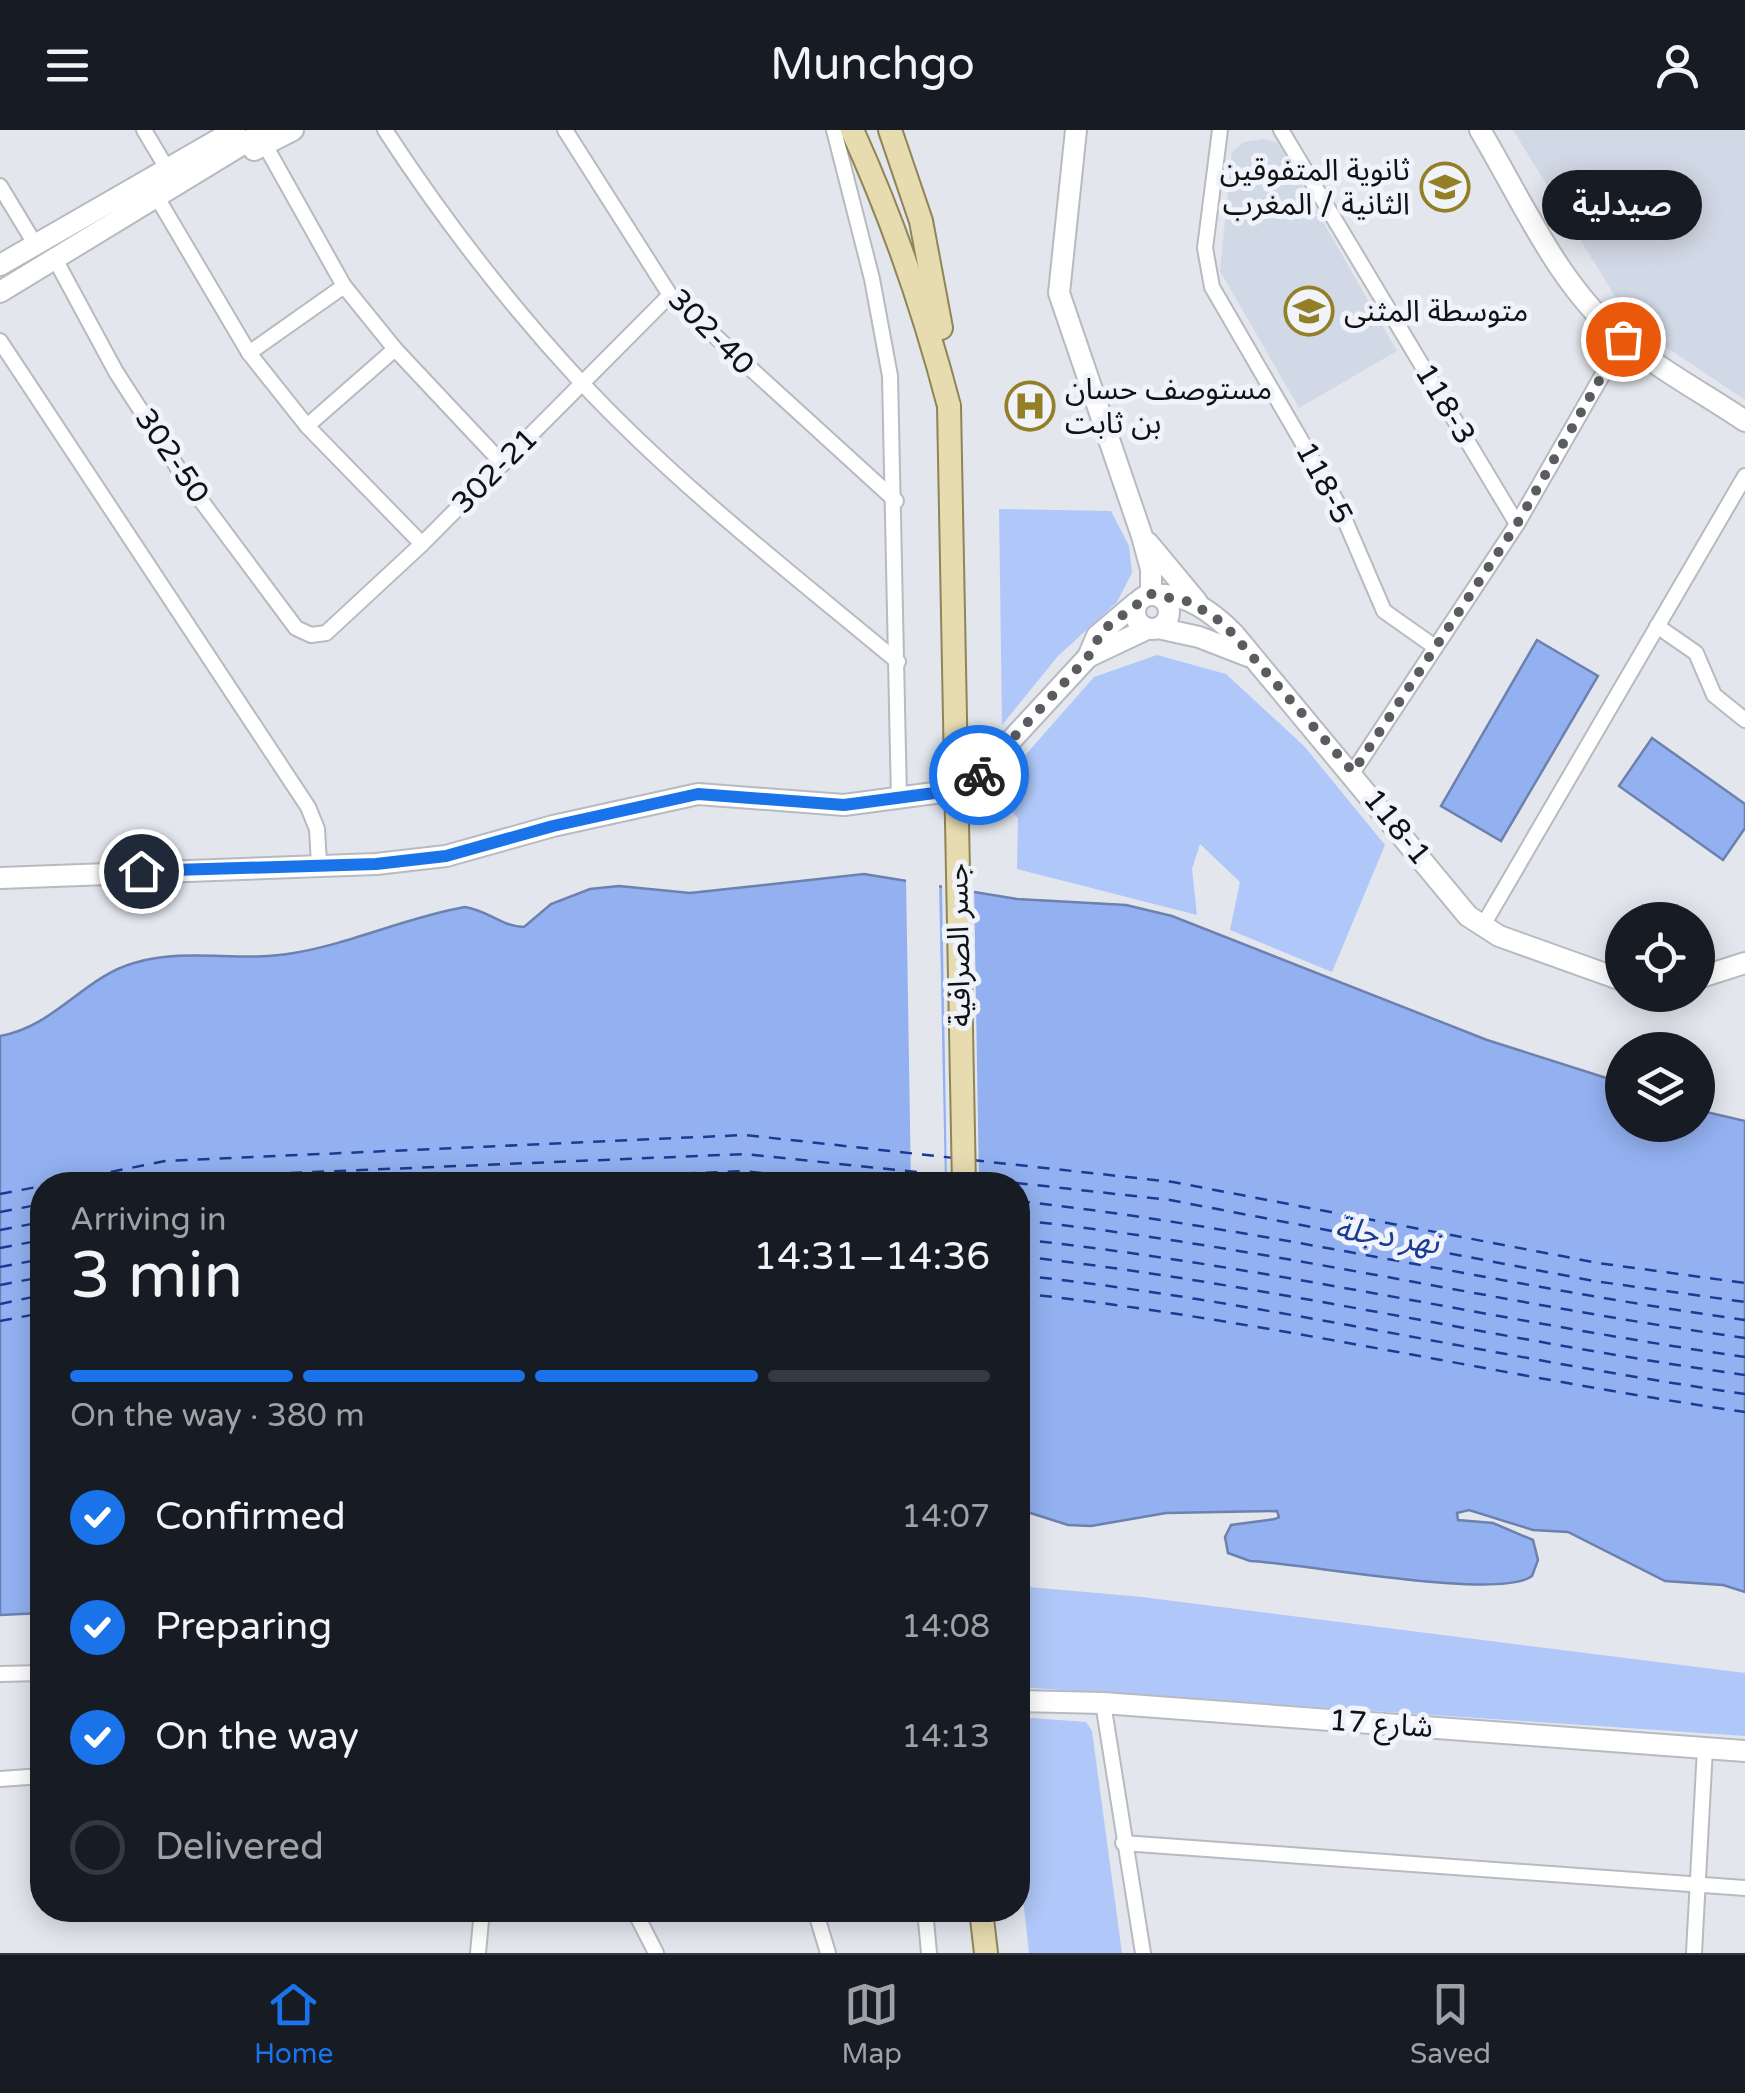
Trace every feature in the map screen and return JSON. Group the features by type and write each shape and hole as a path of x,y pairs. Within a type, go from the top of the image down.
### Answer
{"main road":[{"path":"852,130 892,220 924,312 949,406"},
{"path":"890,130 928,252 949,406"},
{"name":"جسر الصرافية","path":"949,406 964,1172"},
{"path":"982,1922 986,1953"}],"street":[{"path":"144,130 174,163"},
{"path":"174,163 220,130"},
{"path":"0,265 235,130"},
{"path":"0,292 193,177 266,137 294,130"},
{"path":"385,130 448,226 582,382 741,531 898,662"},
{"name":"302-40","path":"565,130 670,295 896,501"},
{"path":"834,130 872,279 890,376 896,501 899,800"},
{"path":"1076,130 1058,292 1151,569 1148,598 1134,616 1152,628 1198,636 1250,657"},
{"name":"118-5","path":"1220,130 1204,248 1212,286 1338,504 1384,611 1435,648"},
{"name":"118-3","path":"1281,130 1517,524"},
{"path":"1480,130 1554,258 1623,339 1745,421"},
{"path":"266,137 344,286 396,349 503,464"},
{"path":"0,186 36,244"},
{"path":"158,199 249,352 306,426 422,544"},
{"name":"302-50","path":"54,259 116,372 185,479 296,628 311,635"},
{"path":"249,352 344,286"},
{"name":"302-21","path":"311,635 326,633 422,544 670,295"},
{"path":"1353,772 1517,524 1623,339"},
{"path":"0,341 308,806 318,829 319,864"},
{"path":"306,426 396,349"},
{"path":"1482,927 1745,476"},
{"path":"1142,536 1201,607"},
{"name":"118-1","path":"1148,598 1178,597 1201,607 1233,633 1482,927 1605,976"},
{"path":"1088,657 1167,620 1169,608 1148,598"},
{"path":"0,878 446,856 553,826 698,794 844,805 957,790 974,780 1088,657 1098,636 1148,598"},
{"path":"1657,626 1696,653 1714,695 1745,720"},
{"path":"1715,973 1745,963"},
{"path":"0,1674 30,1673"},
{"name":"شارع 17","path":"1030,1700 1745,1751"},
{"path":"1102,1703 1143,1953"},
{"path":"1694,1953 1705,1748"},
{"path":"0,1779 30,1777"},
{"path":"1123,1843 1745,1888"},
{"path":"478,1953 481,1922"},
{"path":"640,1922 656,1953"},
{"path":"819,1922 828,1953"},
{"path":"926,1922 930,1953"}],"shaded area":[{"path":"1513,130 1745,130 1745,400 1632,324"},
{"name":"متوسطة المثنى","path":"1264,139 1278,143 1397,351 1299,408 1220,271 1232,152 1244,142"},
{"path":"999,509 1111,511 1129,546 1132,573 1117,602 1058,656 1002,725"},
{"path":"1157,655 1226,674 1304,746 1385,845 1332,972 1230,930 1240,882 1200,844 1192,869 1197,915 1017,869 1018,818 999,800 1013,755 1021,760 1094,677"},
{"path":"1030,1587 1142,1597 1745,1673 1745,1736 1030,1688"},
{"path":"1030,1718 1086,1722 1092,1731 1122,1953 1029,1953 1026,1922 1030,1922"}],"water":[{"path":"1537,640 1598,676 1501,841 1441,806"},
{"path":"1652,738 1745,804 1745,828 1723,860 1619,786"},
{"name":"نهر دجلة","path":"864,874 1017,899 1126,905 1172,916 1487,1040 1605,1078 1605,1142 1715,1142 1715,1114 1745,1121 1745,1592 1723,1585 1665,1581 1568,1532 1533,1530 1469,1510 1457,1513 1458,1520 1493,1523 1533,1540 1538,1560 1532,1576 1513,1583 1442,1583 1250,1561 1228,1553 1225,1537 1231,1525 1275,1519 1279,1517 1277,1511 1166,1513 1091,1526 1068,1525 1030,1513 1030,1172 30,1172 30,1614 0,1615 0,1036 37,1023 116,970 154,958 294,953 465,907 524,927 551,904 590,889 619,886 690,893"}],"pier":[{"path":"906,876 939,882 945,1172 911,1172"},
{"path":"942,883 974,884 979,1172 947,1172"}],"ferry route":[{"path":"110,1172 165,1161 745,1135 954,1158"},
{"path":"314,1172 745,1154 916,1172"},
{"path":"972,1160 1173,1182 1598,1263 1745,1283"},
{"path":"721,1172 753,1172"},
{"path":"1030,1184 1170,1200 1594,1281 1745,1302"},
{"path":"0,1194 30,1188"},
{"path":"1030,1202 1200,1226 1745,1320"},
{"path":"0,1212 30,1206"},
{"path":"1030,1221 1200,1245 1745,1338"},
{"path":"0,1230 30,1224"},
{"path":"1030,1240 1200,1263 1745,1357"},
{"path":"0,1248 30,1242"},
{"path":"1030,1257 1200,1281 1745,1375"},
{"path":"0,1267 30,1261"},
{"path":"1030,1276 1200,1300 1745,1394"},
{"path":"0,1285 30,1279"},
{"path":"1030,1294 1200,1318 1745,1412"},
{"path":"0,1304 30,1298"},
{"path":"0,1321 30,1315"}],"way so far":[{"path":"979,775 1088,657 1098,636 1151,594 1178,597 1223,623 1353,772 1517,524 1623,339"}],"place":[{"name":"ثانوية المتفوقين الثانية / المغرب","path":"1445,187"},
{"name":"متوسطة المثنى","path":"1309,311"},
{"name":"صيدلية","path":"1623,339"},
{"name":"مستوصف حسان بن ثابت","path":"1030,406"}],"route":[{"path":"141,871 376,864 446,856 553,826 698,794 844,805 957,790 979,775"}]}
